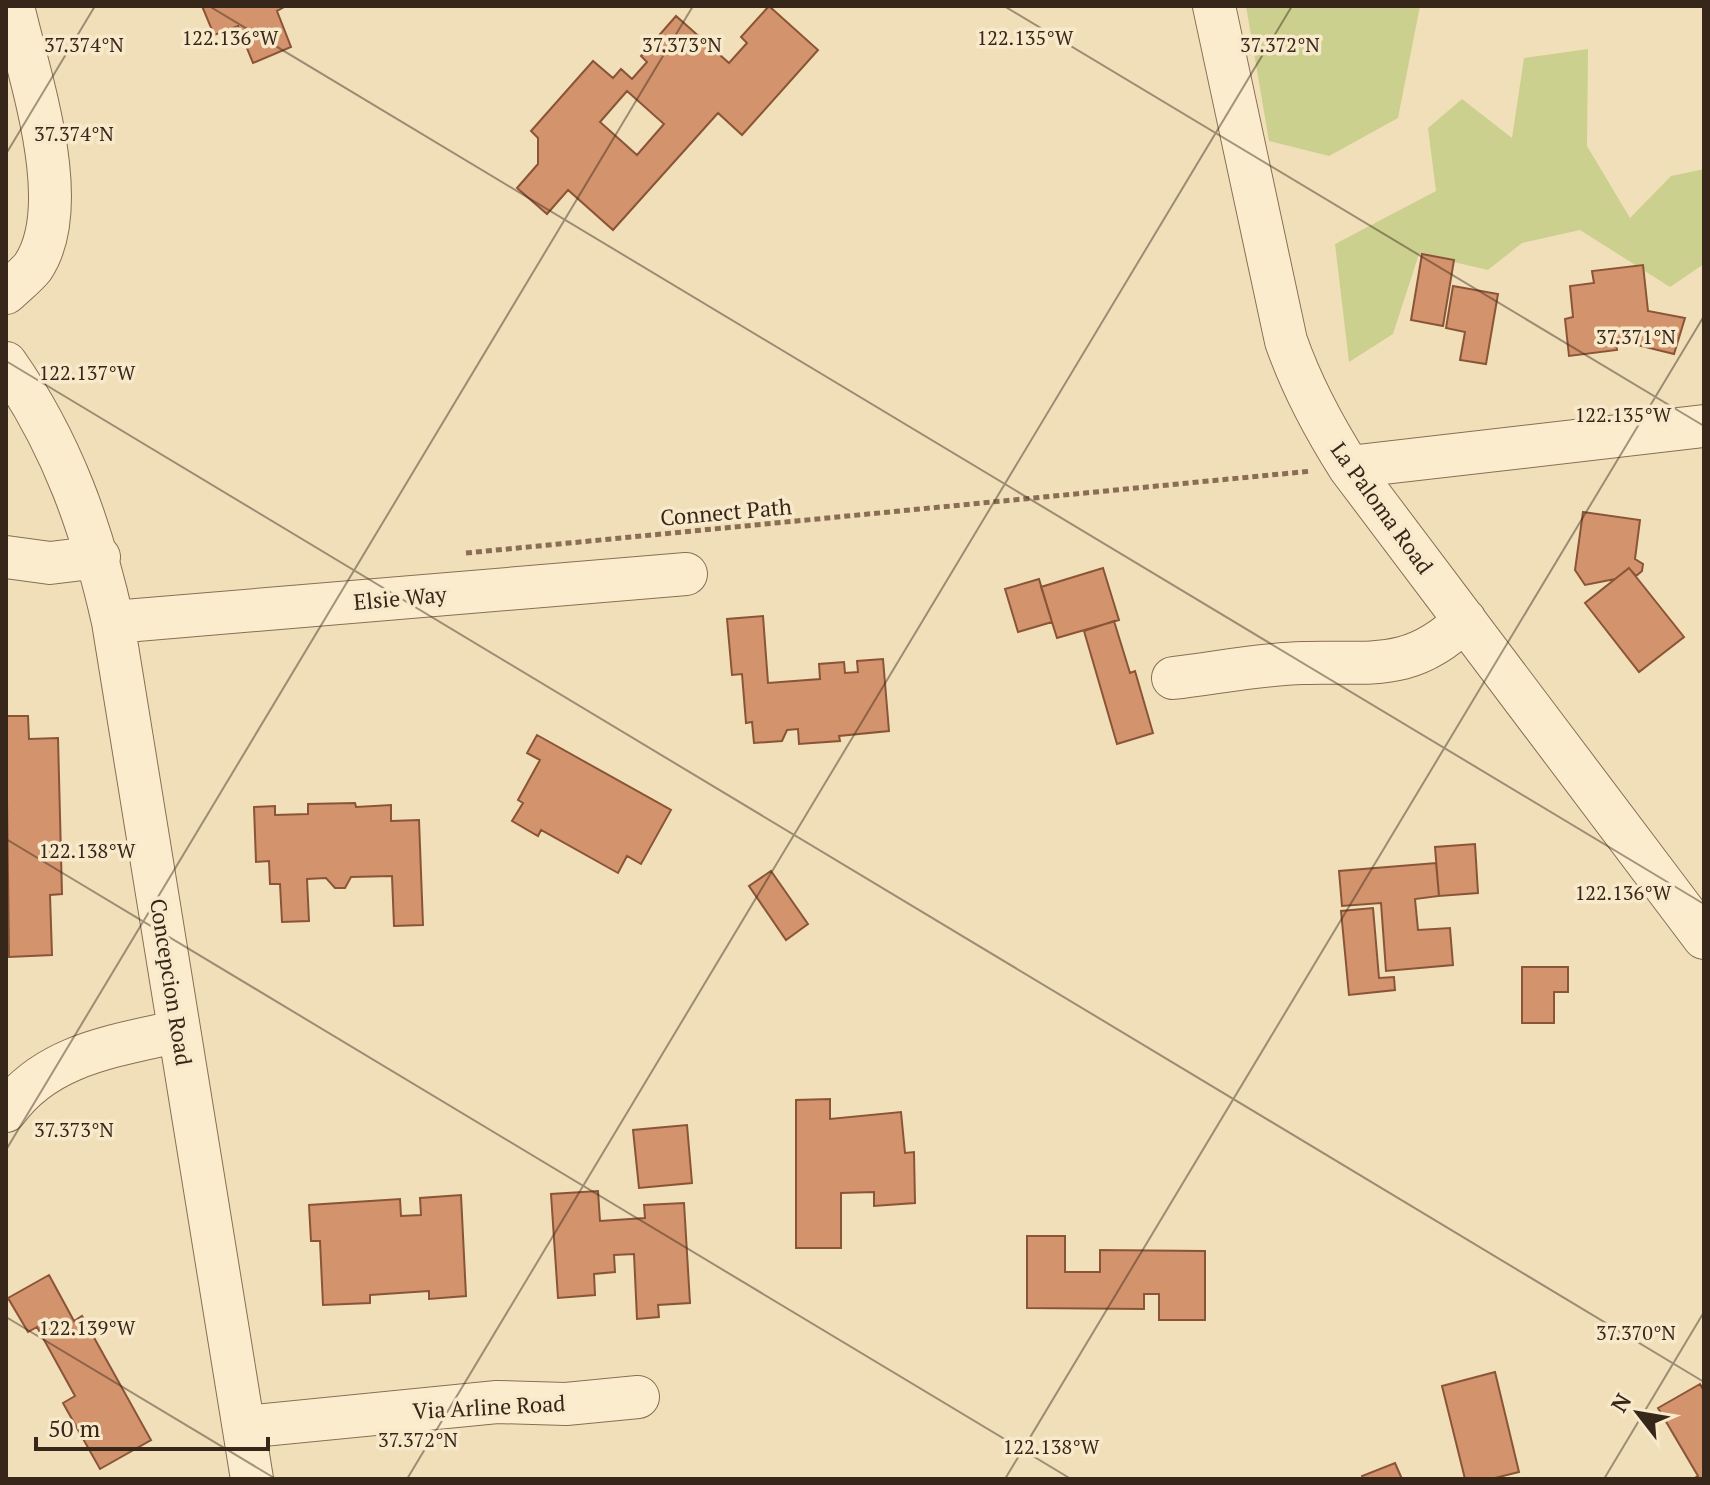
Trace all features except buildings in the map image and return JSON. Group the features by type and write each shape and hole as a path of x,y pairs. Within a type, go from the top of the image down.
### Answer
{"street":[{"path":"6,293 33,267 45,239 50,200 47,161 13,6"},
{"name":"La Paloma Road","path":"1214,6 1286,341 1302,386 1349,467 1704,938"},
{"name":"Concepcion Road","path":"6,363 63,459 99,557 113,622 252,1479"},
{"path":"1349,467 1704,426"},
{"path":"6,557 50,563 99,557"},
{"name":"Elsie Way","path":"113,622 686,574"},
{"path":"1173,678 1302,663 1363,666 1420,654 1465,620"},
{"path":"6,1111 17,1096 48,1071 79,1055 179,1031"},
{"name":"Via Arline Road","path":"244,1427 483,1403 566,1404 638,1397"}],"path":[{"name":"Connect Path","path":"465,553 1349,467"}],"green space":[{"path":"1246,6 1420,6 1398,118 1329,156 1269,141"},
{"path":"1588,49 1587,146 1630,218 1671,176 1704,169 1704,264 1670,287 1580,230 1522,243 1488,270 1419,254 1393,334 1349,362 1335,244 1436,191 1428,128 1462,99 1512,138 1524,58"}]}
